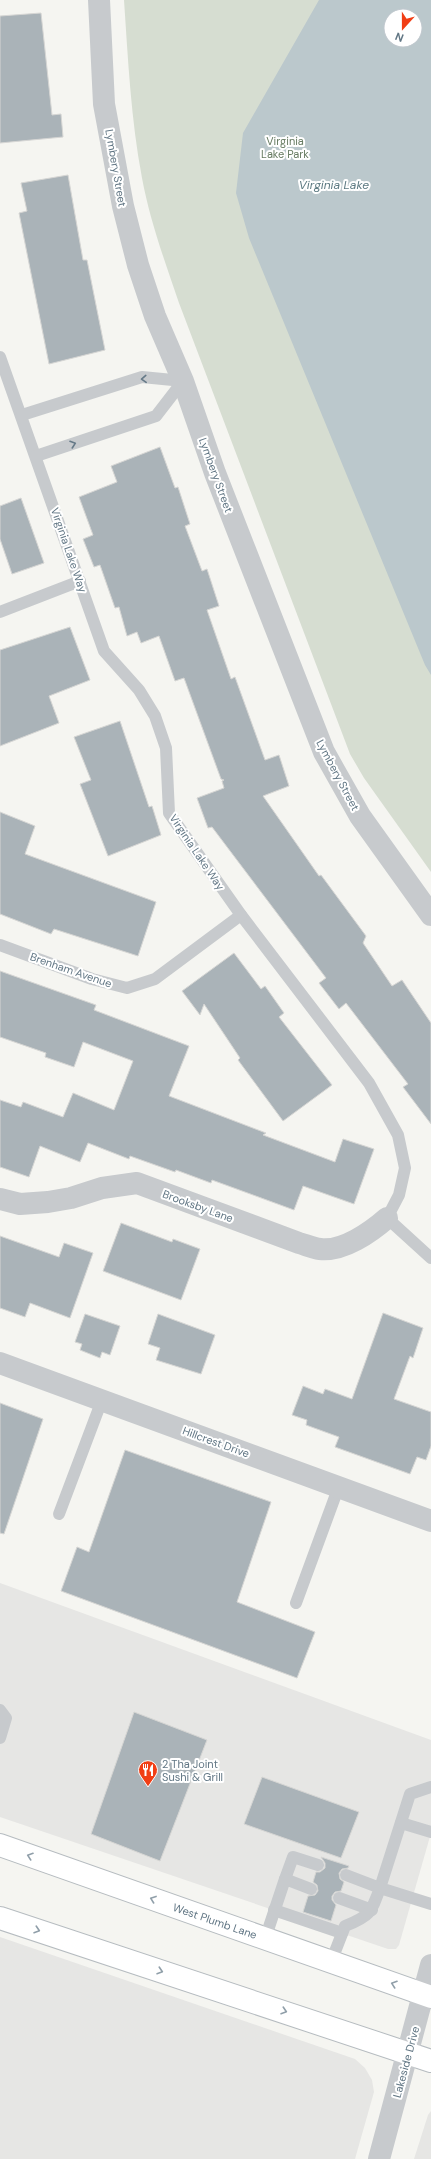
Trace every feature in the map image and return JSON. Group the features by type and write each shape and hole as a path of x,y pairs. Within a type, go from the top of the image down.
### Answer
{"main road":[{"name":"West Plumb Lane","path":"0,1845 427,1996"},
{"path":"0,1918 431,2061"}],"street":[{"name":"Lymbery Street","path":"99,0 104,104 122,206 138,265 155,316 183,381 215,473 324,752 360,816 431,915"},
{"name":"Brooksby Lane","path":"0,1199 20,1204 48,1202 71,1198 102,1188 137,1183 299,1243 322,1249 347,1244 367,1234 387,1218"},
{"name":"Hillcrest Drive","path":"0,1363 431,1521"},
{"name":"Lakeside Drive","path":"379,2159 427,1996 431,1965"}],"lane":[{"name":"Virginia Lake Way","path":"0,357 104,651 139,690 155,716 166,748 170,813 241,915 369,1083 398,1134 405,1168 399,1195 387,1218"},
{"path":"22,416 142,377 183,381"},
{"path":"36,456 156,416 183,381"},
{"path":"0,612 80,581"},
{"name":"Brenham Avenue","path":"0,945 92,979 127,988 155,980 241,915"},
{"path":"387,1218 431,1258"},
{"path":"59,1514 102,1400"},
{"path":"296,1604 339,1486"},
{"path":"0,1710 6,1718 0,1738"},
{"path":"331,1962 345,1926 363,1919 372,1910 410,1794 431,1787"},
{"path":"401,1823 431,1832"},
{"path":"265,1939 293,1857 318,1865"},
{"path":"346,1875 380,1888 431,1904"},
{"path":"285,1879 311,1889"},
{"path":"338,1898 372,1910"},
{"path":"274,1910 342,1933"}],"shaded area":[{"path":"0,1583 431,1740 431,1833 399,1945 396,1949 388,1949 0,1817"},
{"path":"0,1937 355,2059 365,2068 372,2080 374,2092 355,2159 0,2159"},
{"path":"431,2111 431,2159 414,2159 428,2115"}],"green space":[{"name":"Virginia Lake Park","path":"124,0 431,0 431,872 364,778 350,754 179,303 163,257 145,194 138,156"}],"water":[{"name":"Virginia Lake","path":"319,0 431,0 431,675 425,665 249,238 236,193 243,133"}],"building":[{"path":"41,13 52,115 61,114 63,137 0,143 0,16"},
{"path":"68,175 83,260 87,260 105,350 49,364 19,213 27,211 21,183"},
{"path":"160,447 175,488 178,487 190,524 185,526 202,571 207,569 219,606 207,610 231,679 235,677 265,760 279,755 289,786 263,796 319,876 321,875 366,936 363,943 392,986 402,980 431,1023 431,1124 403,1087 408,1084 346,1003 339,1009 319,983 326,978 212,827 208,828 197,798 224,788 222,781 224,780 221,779 184,678 175,681 159,636 141,643 137,632 127,636 119,607 115,608 100,565 94,567 83,539 93,535 79,497 117,482 111,466"},
{"path":"21,498 44,563 12,574 0,539 0,506"},
{"path":"70,627 90,680 49,696 59,723 0,746 0,650"},
{"path":"120,721 149,807 152,806 161,835 108,856 80,784 91,780 74,737"},
{"path":"0,812 35,826 25,854 156,902 138,956 54,929 51,934 0,914"},
{"path":"234,953 261,989 265,986 284,1013 279,1017 332,1085 283,1121 238,1060 240,1058 204,1004 200,1015 182,991"},
{"path":"0,971 96,1005 94,1010 189,1046 169,1096 266,1133 263,1135 335,1162 343,1139 374,1149 354,1204 303,1186 294,1210 212,1180 211,1183 176,1170 175,1172 130,1156 129,1159 88,1143 80,1162 40,1146 29,1177 0,1167 0,1100 21,1107 23,1102 63,1117 73,1093 114,1110 133,1061 83,1042 74,1067 45,1057 46,1053 0,1037"},
{"path":"121,1223 172,1242 173,1239 200,1249 181,1300 103,1271"},
{"path":"0,1236 59,1257 64,1243 93,1253 70,1318 30,1303 25,1317 0,1308"},
{"path":"383,1313 423,1328 413,1358 410,1356 394,1399 431,1412 431,1446 426,1460 417,1457 410,1474 335,1447 339,1437 306,1425 307,1420 292,1415 303,1386 323,1394 325,1389 352,1399"},
{"path":"85,1314 120,1326 110,1355 102,1352 100,1358 80,1350 82,1344 75,1342"},
{"path":"158,1314 215,1335 201,1374 156,1360 160,1348 148,1344"},
{"path":"0,1403 43,1419 4,1534 0,1533"},
{"path":"125,1450 271,1502 237,1602 315,1632 297,1678 61,1591 77,1547 89,1552"},
{"name":"2 Tha Joint Sushi & Grill","path":"134,1712 207,1740 160,1861 91,1834"},
{"path":"262,1777 359,1812 341,1858 244,1824"},
{"path":"321,1857 349,1866 348,1868 342,1869 339,1873 340,1879 344,1882 341,1891 335,1892 332,1896 332,1900 336,1905 331,1921 303,1912 308,1896 315,1895 318,1891 317,1885 313,1882 316,1872 320,1872 325,1868 325,1863"}],"place":[{"name":"2 Tha Joint Sushi & Grill","path":"148,1787"}]}
